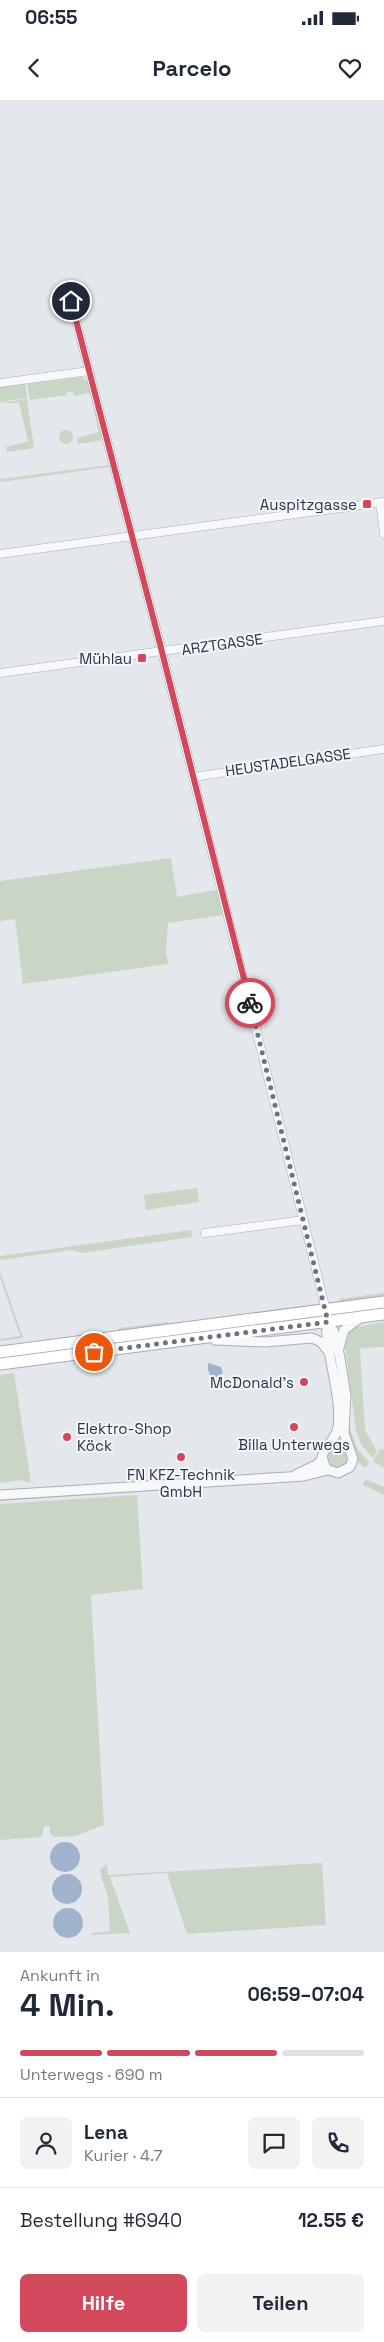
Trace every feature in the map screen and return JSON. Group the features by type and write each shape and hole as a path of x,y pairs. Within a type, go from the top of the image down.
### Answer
{"main road":[{"path":"0,1352 384,1302"},
{"path":"0,1364 384,1314"}],"street":[{"path":"0,1495 294,1475 304,1476 328,1470 338,1473 350,1467 353,1458 344,1433 346,1396 334,1332 328,1322 193,777 71,301"},
{"path":"0,383 89,371"},
{"path":"0,554 382,502 384,534"},
{"name":"ARZTGASSE","path":"0,672 384,622"},
{"name":"HEUSTADELGASSE","path":"193,777 384,749"},
{"path":"205,1233 304,1220"},
{"path":"340,1358 342,1334 347,1327 360,1318"},
{"path":"294,1475 318,1464 322,1459 323,1452 334,1440 338,1428 338,1413 326,1329 328,1322"},
{"path":"186,1340 265,1342 312,1338 321,1342 329,1352"},
{"path":"328,1445 341,1442 349,1447"},
{"path":"322,1459 328,1470"}],"green space":[{"path":"82,377 90,385 103,440 78,444 77,438 99,432 90,393 74,396 73,391 67,392 67,395 30,400 27,384"},
{"path":"25,384 27,398 0,402 0,387"},
{"path":"27,399 34,448 7,452 6,447 28,441 19,403 0,403"},
{"path":"66,430 71,432 73,437 71,442 66,444 61,442 59,437 61,432"},
{"path":"109,465 110,467 0,482 0,479"},
{"path":"171,858 177,897 217,890 223,915 168,923 166,953 168,964 23,984 15,919 0,921 0,881"},
{"path":"197,1188 199,1202 146,1210 144,1195"},
{"path":"191,1230 192,1237 82,1253 72,1250 0,1260 0,1256"},
{"path":"0,1271 23,1338 0,1341 0,1339 20,1336 0,1277"},
{"path":"384,1293 384,1296 340,1302 339,1299"},
{"path":"168,1322 169,1324 118,1331 119,1328"},
{"path":"384,1322 384,1347 361,1348 360,1351 365,1430 377,1451 373,1458 362,1446 356,1431 345,1347 350,1331 356,1327"},
{"path":"14,1373 31,1483 20,1480 0,1483 0,1375"},
{"path":"348,1424 358,1450 369,1462 366,1468 353,1455 349,1443"},
{"path":"337,1446 345,1449 348,1457 345,1465 337,1468 329,1465 326,1457 329,1449"},
{"path":"380,1449 384,1449 384,1468 373,1461"},
{"path":"290,1479 290,1482 0,1501 0,1498"},
{"path":"365,1479 384,1487 384,1495 363,1485"},
{"path":"137,1495 143,1589 91,1595 104,1825 75,1836 54,1837 50,1834 50,1826 44,1826 42,1837 0,1840 0,1504"},
{"path":"322,1863 326,1925 187,1934 167,1873 110,1877 130,1933 92,1935 92,1933 110,1931 108,1896 100,1869 107,1864 108,1875"}],"water":[{"path":"208,1363 221,1367 223,1373 217,1377 211,1377"},
{"path":"65,1842 76,1846 80,1857 76,1868 65,1872 54,1868 50,1857 54,1846"},
{"path":"67,1874 78,1878 82,1889 78,1900 67,1904 56,1900 52,1889 56,1878"},
{"path":"68,1908 79,1912 83,1923 79,1934 68,1938 57,1934 53,1923 57,1912"}],"way so far":[{"path":"94,1352 328,1322 306,1225 250,1003"}],"place":[{"name":"Auspitzgasse","path":"367,504"},
{"name":"Mühlau","path":"142,658"},
{"name":"McDonald's","path":"304,1382"},
{"name":"Billa Unterwegs","path":"294,1427"},
{"name":"Elektro-Shop Köck","path":"67,1437"},
{"name":"FN KFZ-Technik GmbH","path":"181,1457"}],"route":[{"path":"71,301 250,1003"}]}
